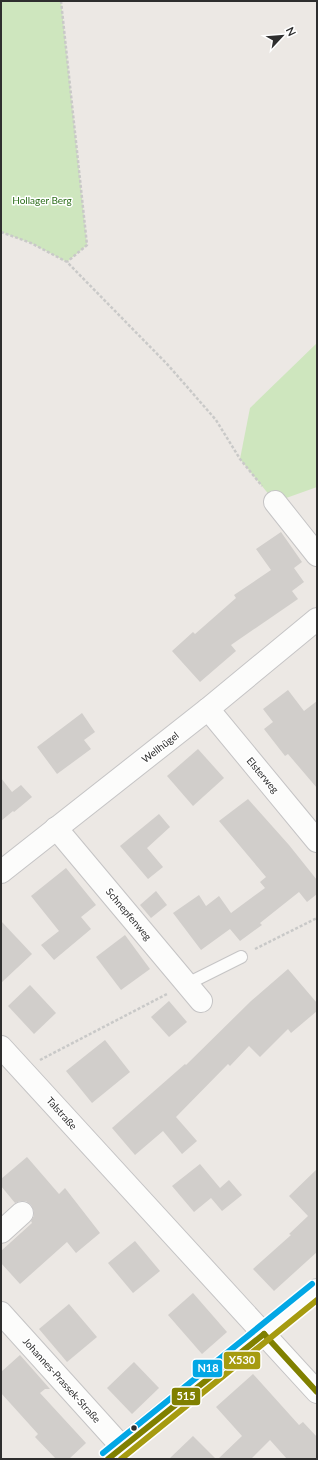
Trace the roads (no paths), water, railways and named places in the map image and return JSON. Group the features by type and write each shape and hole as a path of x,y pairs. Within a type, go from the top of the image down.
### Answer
{"street":[{"path":"275,502 317,555"},
{"name":"Wellhügel","path":"1,872 208,709 317,619"},
{"name":"Elsterweg","path":"208,709 317,841"},
{"name":"Schnepfenweg","path":"56,828 201,1001"},
{"name":"Talstraße","path":"1,1047 317,1392"},
{"path":"1,1232 22,1213"},
{"path":"264,1334 317,1290"},
{"name":"Johannes-Prassek-Straße","path":"1,1313 122,1447 264,1334"}],"lane":[{"path":"187,984 241,957"}],"park label":[{"name":"Hollager Berg","path":"42,200"}]}
